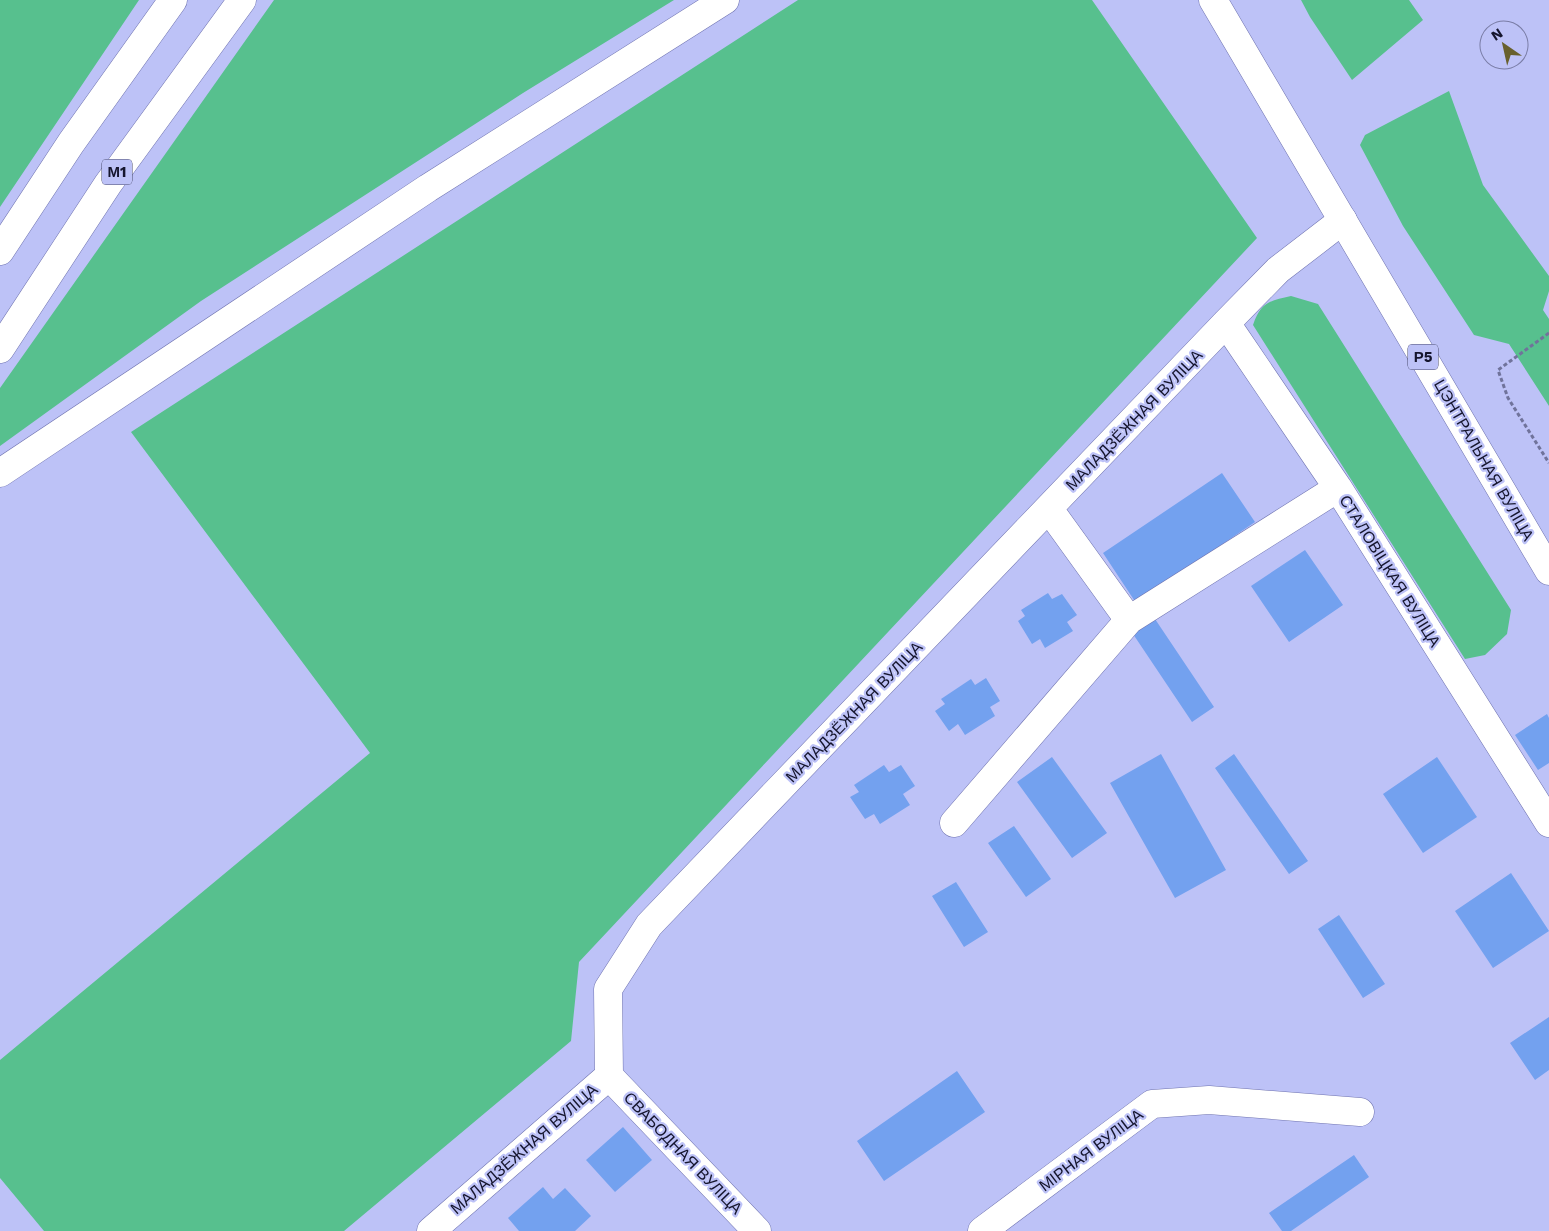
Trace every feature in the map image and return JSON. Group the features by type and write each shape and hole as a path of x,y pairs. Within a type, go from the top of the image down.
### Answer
{"main road":[{"path":"0,251 71,143 173,0"},
{"name":"М1","path":"0,350 108,184 242,0"},
{"path":"0,473 428,188 725,0"},
{"name":"ЦЭНТРАЛЬНАЯ ВУЛІЦА","path":"1213,0 1549,571"},
{"name":"МАЛАДЗЁЖНАЯ ВУЛІЦА","path":"431,1231 609,1076 608,989 649,926 1278,270 1343,220"},
{"name":"СТАЛОВІЦКАЯ ВУЛІЦА","path":"1226,323 1338,488 1549,822"},
{"path":"954,823 1129,620 1338,488"},
{"path":"1049,509 1129,620"},
{"name":"СВАБОДНАЯ ВУЛІЦА","path":"609,1076 757,1231"},
{"name":"МІРНАЯ ВУЛІЦА","path":"982,1231 1152,1104 1209,1100 1360,1112"}],"path":[{"path":"1549,333 1498,370 1508,398 1549,463"}],"green space":[{"path":"0,0 139,0 0,207"},
{"path":"274,0 674,0 523,93 201,301 0,446 0,388"},
{"path":"798,0 1092,0 1257,238 579,962 571,1041 344,1231 44,1231 0,1178 0,1060 370,753 131,432"},
{"path":"1301,0 1409,0 1423,20 1352,80 1310,17"},
{"path":"1449,91 1483,185 1549,276 1549,291 1543,310 1549,319 1549,406 1509,344 1474,335 1403,226 1360,145 1365,135"},
{"path":"1291,296 1318,304 1511,610 1507,634 1485,655 1465,659 1253,325 1259,311 1263,307 1271,301"}],"building":[{"path":"1222,473 1255,522 1136,603 1103,553"},
{"path":"1305,550 1343,605 1289,642 1251,586"},
{"path":"1048,593 1052,599 1062,594 1077,615 1067,622 1073,631 1045,648 1040,639 1032,644 1018,621 1025,616 1021,610"},
{"path":"1153,616 1214,707 1192,722 1131,631"},
{"path":"986,678 1000,701 990,707 995,716 965,735 958,724 949,731 935,711 945,704 941,699 971,679 975,685"},
{"path":"1547,714 1549,718 1549,763 1538,770 1515,735"},
{"path":"1161,754 1226,870 1175,898 1110,783"},
{"path":"1234,754 1308,861 1289,874 1215,768"},
{"path":"1052,757 1107,833 1072,858 1017,782"},
{"path":"1437,757 1477,817 1423,853 1383,794"},
{"path":"884,765 889,772 901,765 915,786 903,794 910,805 880,824 874,814 865,819 850,797 859,792 854,785"},
{"path":"1014,826 1051,879 1026,897 988,843"},
{"path":"1511,873 1549,931 1493,968 1455,911"},
{"path":"956,882 988,932 964,947 932,896"},
{"path":"1339,915 1385,984 1363,998 1318,929"},
{"path":"1549,1017 1549,1070 1535,1080 1510,1043"},
{"path":"957,1071 985,1112 884,1181 857,1141"},
{"path":"623,1127 652,1160 615,1192 586,1160"},
{"path":"1354,1155 1369,1177 1291,1231 1282,1231 1269,1213"},
{"path":"543,1187 553,1199 565,1188 591,1216 575,1231 519,1231 508,1218"}]}
